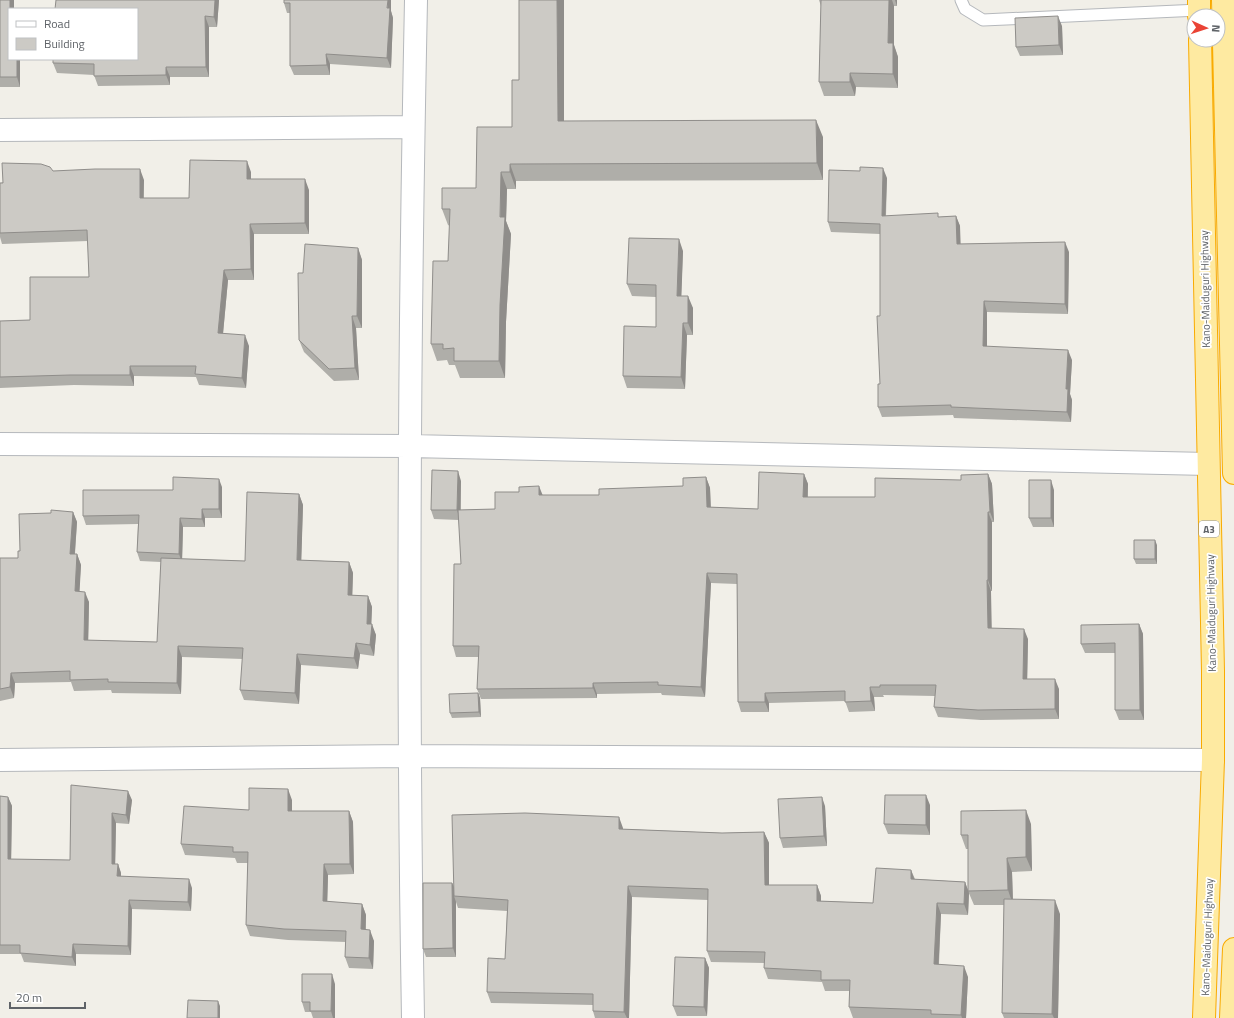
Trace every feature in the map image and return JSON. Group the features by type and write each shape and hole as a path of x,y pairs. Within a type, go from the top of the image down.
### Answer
{"highway":[{"path":"1223,0 1230,133 1234,473"},
{"name":"Kano-Maiduguri Highway","path":"1200,48 1213,760 1204,1018"},
{"path":"1231,1018 1234,949"}],"street":[{"path":"413,1018 409,756 410,446 413,127 416,0"},
{"path":"0,130 413,127"},
{"path":"0,444 410,446 1208,464"},
{"path":"0,760 409,756 1213,760"}],"lane":[{"path":"961,0 965,9 983,20 1186,10"}],"building":[{"path":"0,0 10,0 10,8 8,8 8,60 17,60 17,77 0,77"},
{"path":"56,0 215,0 214,17 205,16 206,67 166,67 166,75 94,76 94,64 53,63 53,60 138,60 138,8 55,8"},
{"path":"284,0 388,0 387,8 390,8 387,58 326,54 327,65 290,66 290,3 284,3"},
{"path":"519,0 557,0 558,121 816,120 817,163 510,164 510,172 501,172 500,217 505,217 500,305 499,361 454,361 454,348 443,349 443,344 431,344 433,261 448,261 450,209 442,209 442,188 476,188 477,127 512,127 512,80 519,80"},
{"path":"821,0 889,0 888,43 893,43 893,74 850,73 850,82 819,82"},
{"path":"1058,16 1059,45 1016,47 1015,18"},
{"path":"190,160 247,161 247,179 305,179 305,223 250,224 251,269 224,270 218,333 245,335 242,378 195,374 196,366 130,366 130,375 0,377 0,321 30,320 30,277 89,277 87,230 0,233 0,183 3,183 2,163 41,164 50,167 53,171 140,169 140,198 189,198"},
{"path":"860,167 883,168 882,216 938,213 938,217 956,216 957,244 1065,242 1065,304 984,301 983,346 1068,350 1066,389 1068,389 1067,412 951,407 951,405 878,407 878,384 880,384 877,316 880,316 880,224 828,222 829,170 860,171"},
{"path":"629,238 679,239 677,296 688,296 688,323 683,323 681,377 623,376 624,326 656,327 656,285 627,284"},
{"path":"305,244 358,248 357,316 352,316 355,368 329,369 299,340 298,273 303,273"},
{"path":"432,470 458,471 457,510 431,510"},
{"path":"759,472 804,474 803,497 875,497 875,478 961,480 961,475 988,474 990,512 988,512 988,628 1024,629 1023,679 1055,679 1055,709 978,710 934,707 936,685 880,685 880,687 870,687 871,701 845,702 845,691 765,693 765,702 738,702 737,574 707,573 701,687 658,685 658,682 593,683 593,688 477,689 479,646 453,646 454,564 461,564 458,510 495,509 495,492 519,492 519,487 539,486 539,495 599,495 599,489 683,486 683,478 706,477 707,507 758,509"},
{"path":"173,477 219,479 219,509 202,509 202,519 180,518 179,554 137,552 139,515 83,516 83,490 173,490"},
{"path":"1029,480 1051,480 1051,518 1029,518"},
{"path":"247,492 299,494 297,560 349,562 348,595 368,596 367,624 372,624 370,645 356,643 354,658 297,654 295,693 240,690 243,648 178,646 177,683 108,682 108,679 70,680 70,671 11,673 10,687 0,689 0,558 18,558 18,551 20,551 19,514 51,513 51,510 73,512 70,554 77,554 75,591 85,592 84,640 157,642 161,558 245,561"},
{"path":"1134,540 1155,540 1155,559 1134,559"},
{"path":"1139,624 1140,710 1115,710 1115,643 1081,644 1081,625"},
{"path":"478,693 479,712 450,713 449,694"},
{"path":"71,785 128,791 126,815 112,813 112,864 118,864 117,876 189,879 188,902 129,900 128,946 73,944 72,957 20,953 20,945 0,945 0,796 8,797 8,859 70,860"},
{"path":"249,788 288,789 288,811 349,811 350,864 324,864 323,901 362,904 361,929 370,930 369,958 345,957 346,931 284,929 246,925 248,852 233,852 233,847 181,844 184,806 249,810"},
{"path":"885,795 926,795 926,825 884,824"},
{"path":"822,797 824,836 780,838 778,799"},
{"path":"1026,810 1026,857 1007,858 1008,890 968,891 968,835 961,835 961,811"},
{"path":"525,813 619,817 619,829 722,833 764,832 765,885 817,885 817,901 873,903 876,868 911,870 911,879 965,882 964,904 937,903 934,964 964,966 961,1015 931,1014 931,1010 849,1007 850,980 821,980 821,971 764,968 765,952 707,951 708,889 628,886 624,1012 593,1011 593,994 487,992 488,958 505,959 508,900 454,896 452,815"},
{"path":"423,883 452,883 453,948 423,949"},
{"path":"1004,899 1055,900 1052,1014 1002,1013"},
{"path":"675,957 705,958 704,1007 673,1006"},
{"path":"302,974 332,974 331,1011 310,1011 310,1002 302,1002"},
{"path":"188,1000 218,1001 218,1018 187,1018"}]}
